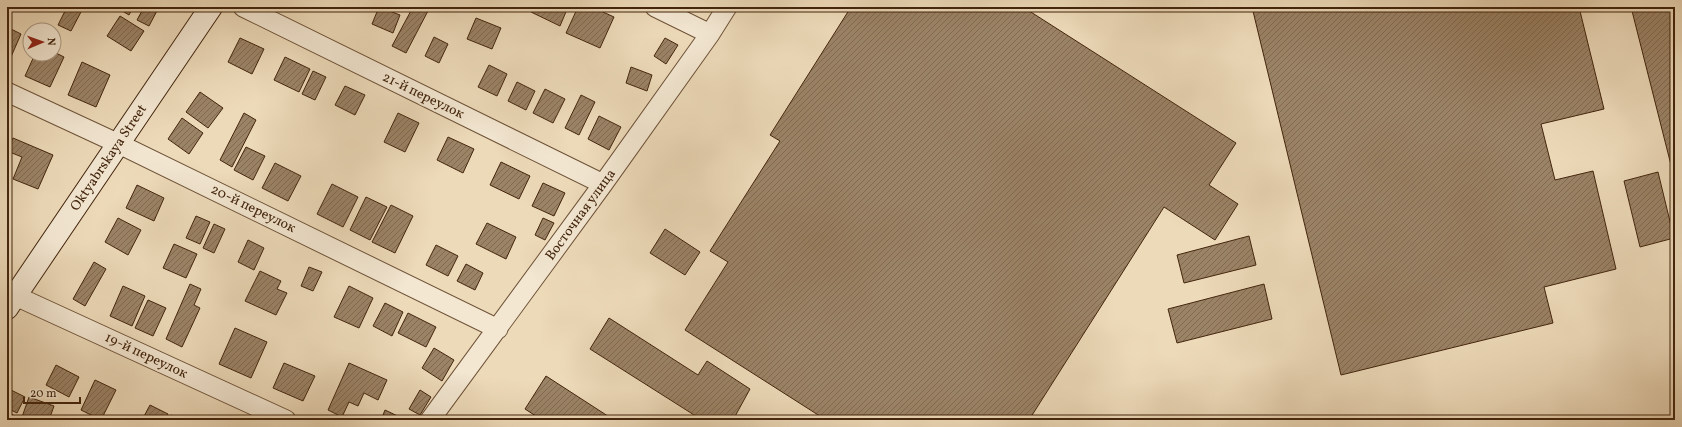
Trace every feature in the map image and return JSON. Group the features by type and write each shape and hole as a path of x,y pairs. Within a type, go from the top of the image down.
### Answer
{"street":[{"name":"Oktyabrskaya Street","path":"10,299 119,144 211,7"},
{"name":"21-й переулок","path":"243,7 603,184"},
{"path":"654,7 710,34"},
{"name":"Восточная улица","path":"430,420 603,184 710,34 727,7"},
{"name":"20-й переулок","path":"7,92 119,144 498,329"},
{"name":"19-й переулок","path":"10,299 286,420"}],"building":[{"path":"67,7 77,7 82,10 71,31 62,27 62,22 60,22"},
{"path":"120,7 133,7 129,15 119,9"},
{"path":"144,7 159,7 149,26 137,20"},
{"path":"379,7 400,15 393,33 372,24"},
{"path":"413,7 426,7 429,9 406,53 392,46"},
{"path":"534,7 568,7 560,26 531,12"},
{"path":"578,7 592,7 614,17 600,48 566,33"},
{"path":"705,7 717,7 714,12"},
{"path":"851,7 1023,7 1236,143 1209,185 1238,204 1215,240 1164,207 1029,420 826,420 685,330 728,262 710,251 780,141 770,135"},
{"path":"1252,7 1579,7 1604,109 1541,124 1555,180 1593,171 1616,269 1544,287 1553,323 1341,375"},
{"path":"1631,7 1675,7 1675,165 1671,165"},
{"path":"120,16 144,31 131,51 107,36"},
{"path":"476,18 501,28 492,49 467,39"},
{"path":"7,27 21,34 7,66"},
{"path":"434,37 448,44 439,63 425,56"},
{"path":"240,38 264,49 252,74 228,62"},
{"path":"665,38 678,45 666,64 654,56"},
{"path":"285,57 310,69 299,92 274,80"},
{"path":"31,62 62,62 50,87 25,76"},
{"path":"82,62 110,75 96,107 68,95"},
{"path":"489,65 507,74 497,96 478,87"},
{"path":"631,67 652,75 647,91 626,83"},
{"path":"313,71 326,77 315,100 302,94"},
{"path":"517,82 535,91 526,110 508,101"},
{"path":"345,86 365,95 355,115 335,105"},
{"path":"545,89 565,99 553,123 533,113"},
{"path":"200,92 223,108 208,128 186,112"},
{"path":"581,95 595,102 579,135 565,128"},
{"path":"244,113 256,120 232,167 220,160"},
{"path":"398,113 419,123 405,152 384,142"},
{"path":"599,116 621,127 609,150 588,139"},
{"path":"182,118 203,133 189,154 168,139"},
{"path":"448,137 474,149 463,173 437,160"},
{"path":"13,138 53,155 38,189 13,179 22,157 7,151"},
{"path":"246,147 265,156 253,180 234,170"},
{"path":"501,162 530,176 519,199 490,185"},
{"path":"275,163 301,176 288,201 262,188"},
{"path":"1658,172 1674,238 1640,247 1624,181"},
{"path":"543,183 565,193 554,216 532,206"},
{"path":"332,184 358,197 343,227 317,214"},
{"path":"137,185 164,198 154,221 126,208"},
{"path":"366,197 387,207 370,240 350,230"},
{"path":"391,205 413,216 395,253 372,242"},
{"path":"196,216 210,222 200,244 186,238"},
{"path":"118,218 141,230 128,255 105,242"},
{"path":"543,218 554,223 545,240 535,235"},
{"path":"487,223 516,237 506,259 476,244"},
{"path":"214,224 225,229 214,253 203,248"},
{"path":"665,229 700,252 685,275 650,253"},
{"path":"1249,236 1256,265 1184,283 1177,255"},
{"path":"248,240 264,248 254,270 238,262"},
{"path":"174,244 197,254 186,278 163,268"},
{"path":"436,245 458,256 448,276 426,265"},
{"path":"94,262 106,269 85,306 73,299"},
{"path":"466,264 483,273 475,290 457,281"},
{"path":"309,267 322,272 313,291 301,286"},
{"path":"260,271 281,281 277,289 287,293 276,315 245,301"},
{"path":"190,284 201,289 194,305 200,308 182,347 166,339"},
{"path":"1264,284 1272,319 1177,343 1168,309"},
{"path":"123,286 145,296 132,326 110,316"},
{"path":"349,286 373,298 359,328 334,317"},
{"path":"148,300 166,308 153,336 135,328"},
{"path":"385,303 403,312 392,336 373,326"},
{"path":"408,313 436,327 426,347 398,333"},
{"path":"609,318 698,375 707,361 750,389 733,420 702,420 590,349"},
{"path":"235,328 267,342 251,378 219,364"},
{"path":"434,348 454,360 442,381 422,368"},
{"path":"284,363 315,376 303,401 273,388"},
{"path":"349,363 387,380 378,400 364,393 358,406 349,402 342,417 328,410"},
{"path":"56,365 79,377 69,397 46,385"},
{"path":"546,376 614,420 542,420 525,409"},
{"path":"95,380 116,390 101,420 81,410"},
{"path":"7,388 25,397 17,413 7,408"},
{"path":"420,390 431,397 420,415 409,409"},
{"path":"29,397 54,406 49,420 31,420 22,417"},
{"path":"150,405 168,414 165,420 142,420"},
{"path":"385,410 406,420 381,420"},
{"path":"7,412 19,418 18,420 7,420"},
{"path":"171,415 182,420 168,420"}]}
